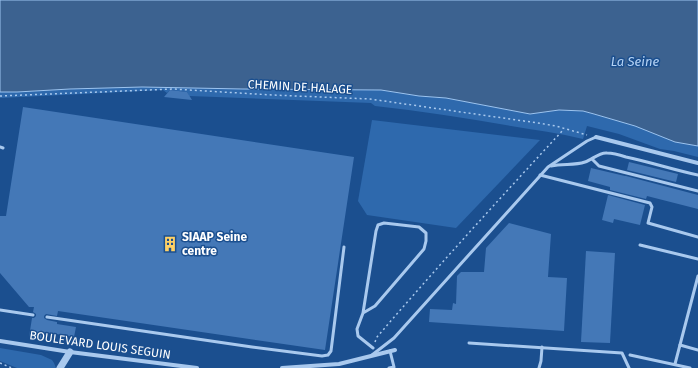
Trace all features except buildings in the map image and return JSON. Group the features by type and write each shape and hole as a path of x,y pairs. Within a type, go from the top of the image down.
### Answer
{"street":[{"path":"596,137 698,163"},
{"name":"BOULEVARD LOUIS SEGUIN","path":"0,341 70,352 197,368"},
{"path":"282,368 339,364 395,350"},
{"path":"60,368 70,352"}],"lane":[{"path":"371,357 394,338 548,167 587,141 596,137"},
{"path":"548,167 559,164 575,165 586,162 606,152 698,175"},
{"path":"592,159 599,166 698,192"},
{"path":"540,175 650,203 652,207 648,223 698,237"},
{"path":"363,314 375,306 424,249 426,233 419,227 384,223 378,225 363,314 357,329 358,336 373,348"},
{"path":"640,245 698,259"},
{"path":"47,317 252,347 322,356 328,355 331,351 344,247"},
{"path":"675,364 698,276"},
{"path":"0,310 33,315"},
{"path":"470,343 622,353 628,368"},
{"path":"680,345 698,350"},
{"path":"539,368 542,348"},
{"path":"389,368 394,367 390,351"},
{"path":"630,355 690,368"}],"path":[{"name":"CHEMIN DE HALAGE","path":"0,96 172,89 370,99 538,123 596,137"},
{"path":"373,348 377,337 500,198 564,129"},
{"path":"0,363 12,368"}],"shaded area":[{"path":"112,87 381,90 419,96 446,98 530,114 559,110 583,111 635,126 675,142 698,146 698,157 660,149 619,134 587,126 583,139 460,117 375,106 371,103 189,96 187,92 170,90 167,93 163,90 0,98 0,92"},
{"path":"372,120 540,140 456,228 367,215 358,201"},
{"path":"0,348 41,355 52,360 56,368 17,368 0,361"}],"water":[{"name":"La Seine","path":"0,0 698,0 698,146 675,142 635,126 583,111 559,110 530,114 446,98 419,96 381,90 142,87 0,92"}],"place":[{"name":"SIAAP Seine centre","path":"170,244"}]}
